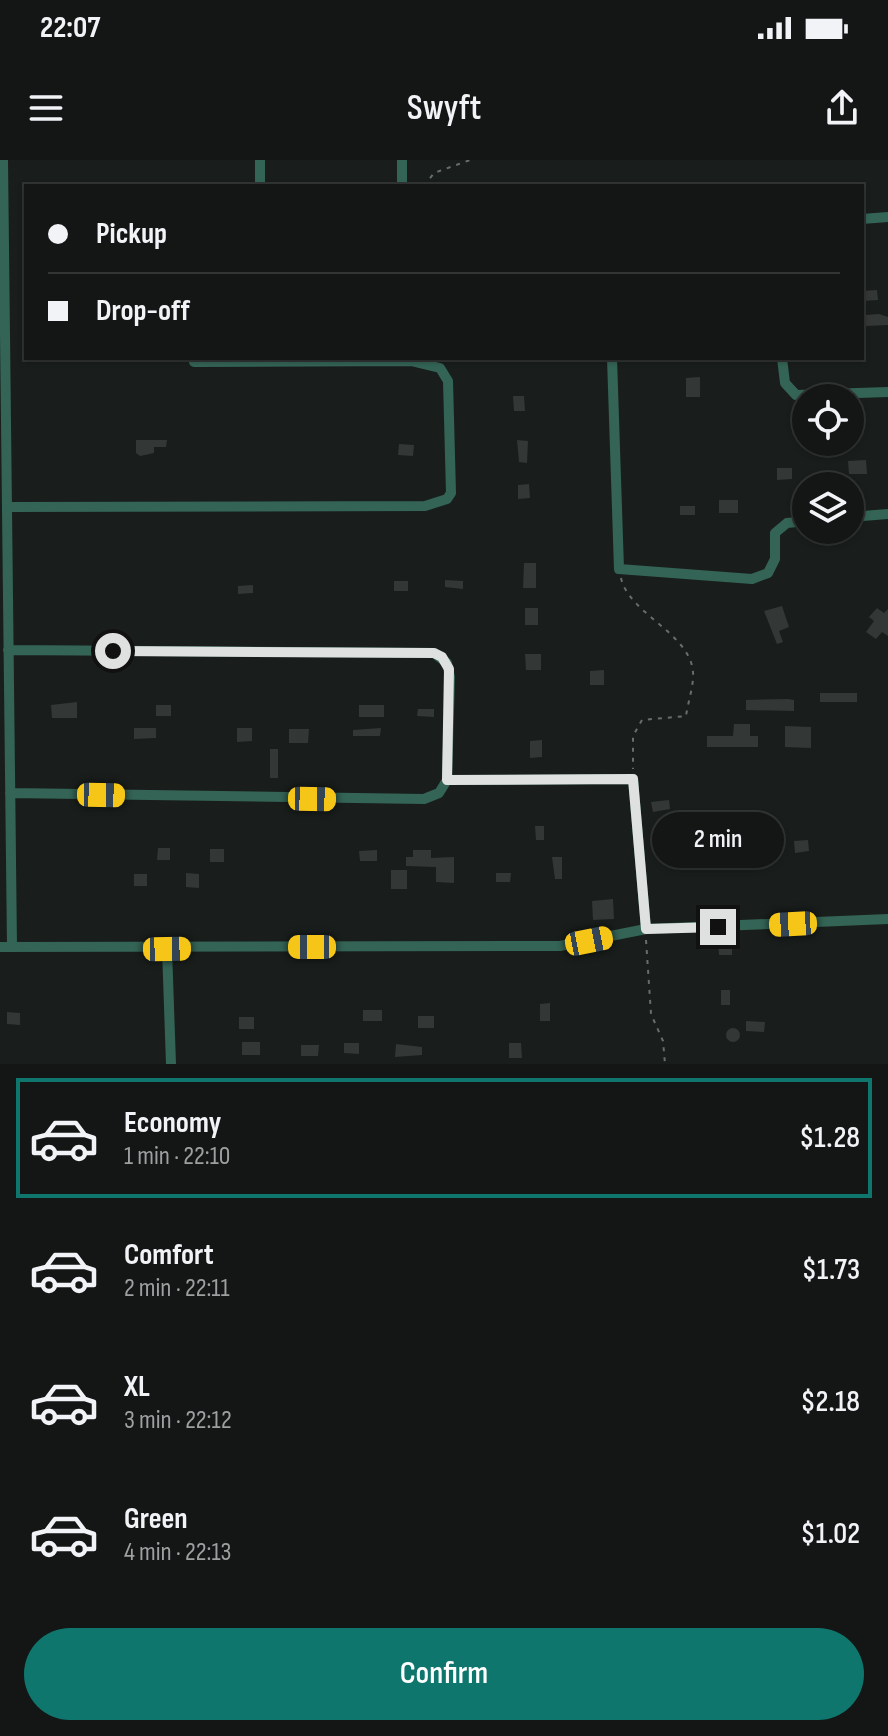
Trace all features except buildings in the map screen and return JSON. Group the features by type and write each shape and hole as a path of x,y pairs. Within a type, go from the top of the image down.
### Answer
{"street":[{"path":"3,160 10,793 6,947 560,946 646,929 888,919"},
{"path":"260,160 260,184"},
{"path":"402,160 402,184"},
{"path":"864,219 888,217"},
{"path":"7,507 437,503 447,499 452,485 448,381 440,368 411,360 194,362"},
{"path":"612,360 619,569 752,579 768,573 775,559 775,533 792,522"},
{"path":"782,360 785,383 796,395 888,392"},
{"path":"864,516 888,514"},
{"path":"8,650 434,653 442,657 449,669 447,780 439,793 408,801 10,793"},
{"path":"447,780 633,779 646,929"},
{"path":"167,949 171,1064"}],"path":[{"path":"426,184 434,173 470,160"},
{"path":"619,569 624,591 678,641 693,670 686,716 642,720 633,736 633,779"},
{"path":"646,929 651,1014 663,1041 665,1064"}],"route":[{"path":"113,651 434,653 442,657 449,669 447,780 633,779 646,929 718,927"}]}
